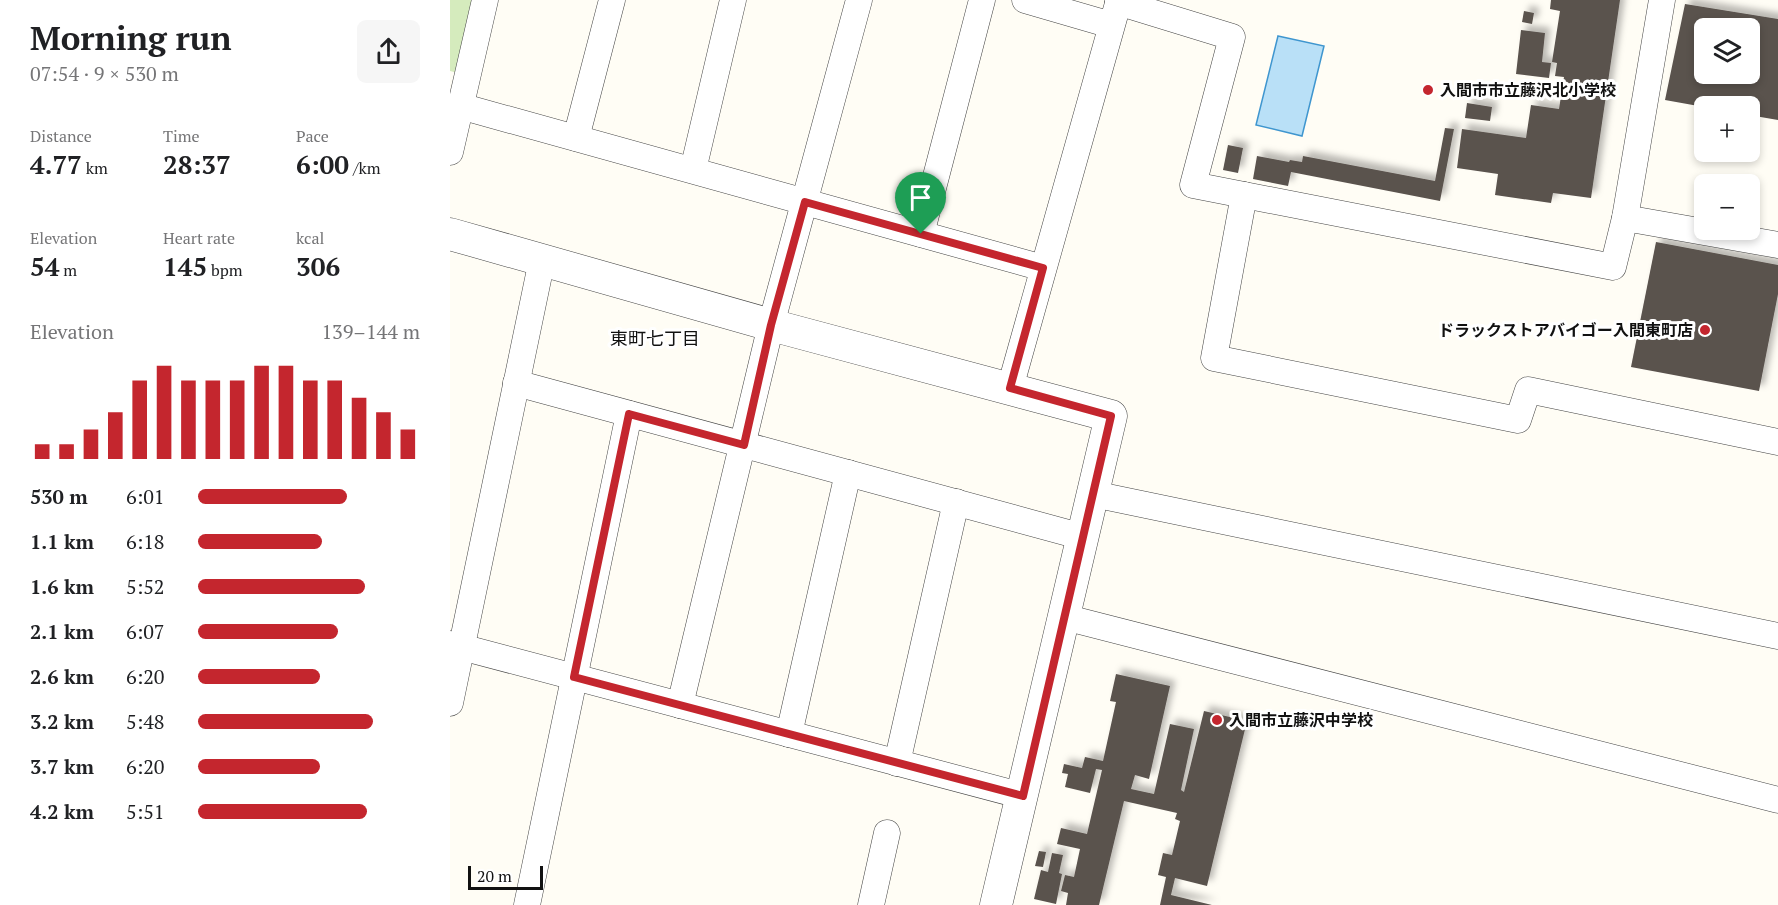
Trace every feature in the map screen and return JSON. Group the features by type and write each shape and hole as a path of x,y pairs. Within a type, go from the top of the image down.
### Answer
{"street":[{"path":"450,152 485,0"},
{"path":"576,138 612,0"},
{"path":"693,170 733,0"},
{"path":"680,705 771,325 859,0"},
{"path":"921,234 982,0"},
{"path":"1024,0 1116,9 1232,37 1193,185 1613,267 1625,219 1662,0"},
{"path":"1010,388 1116,9"},
{"path":"460,106 1043,268"},
{"path":"1244,195 1214,358 1518,420 1528,390 1778,442"},
{"path":"1625,219 1778,245"},
{"path":"450,234 771,325 1111,416 996,905"},
{"path":"450,703 455,646 542,260"},
{"path":"516,383 1083,537"},
{"path":"527,905 629,414"},
{"path":"789,734 848,473"},
{"path":"1093,494 1778,636"},
{"path":"897,763 956,502"},
{"path":"1064,617 1778,800"},
{"path":"455,646 1023,796"},
{"path":"871,905 887,833"}],"green space":[{"path":"450,0 476,0 458,73 450,71"}],"water":[{"path":"1278,36 1324,46 1302,136 1256,125"}],"building":[{"path":"1551,0 1620,0 1591,198 1553,193 1551,203 1495,195 1498,174 1457,168 1462,129 1526,138 1531,105 1559,109 1564,77 1555,76 1557,63 1552,62 1560,11 1550,9"},
{"path":"1685,4 1778,19 1778,120 1760,117 1760,96 1694,96 1694,105 1665,100"},
{"path":"1524,11 1534,13 1532,24 1522,22"},
{"path":"1521,30 1545,33 1542,62 1551,63 1549,78 1516,74"},
{"path":"1467,103 1492,107 1490,121 1465,118"},
{"path":"1445,128 1454,129 1440,201 1291,172 1288,186 1253,179 1257,156 1302,162 1303,156 1435,181"},
{"path":"1228,145 1243,148 1238,173 1223,170"},
{"name":"ドラックストアバイゴー入間東町店","path":"1656,242 1778,265 1778,294 1759,391 1631,367"},
{"path":"1116,674 1170,686 1149,779 1135,775 1131,789 1154,794 1170,724 1194,729 1181,790 1184,792 1204,711 1247,721 1207,886 1175,878 1171,895 1212,905 1160,905 1166,877 1158,875 1163,853 1172,855 1180,821 1175,819 1177,813 1124,801 1099,905 1066,905 1068,893 1061,891 1065,875 1074,877 1080,849 1057,844 1061,828 1087,834 1102,770 1096,769 1090,793 1065,787 1068,774 1062,773 1064,764 1082,768 1085,757 1103,761 1116,702 1110,701"},
{"path":"1039,851 1046,852 1043,867 1035,866"},
{"path":"1052,853 1063,855 1056,904 1034,899 1041,870 1048,872"}],"place":[{"name":"入間市市立藤沢北小学校","path":"1428,90"},
{"name":"ドラックストアバイゴー入間東町店","path":"1705,330"},
{"name":"入間市立藤沢中学校","path":"1217,720"}],"district":[{"name":"東町七丁目","path":"655,338"}],"route":[{"path":"805,202 921,234 1043,268 1010,388 1111,416 1023,796 574,677 629,414 744,445 771,325 805,202"}]}
